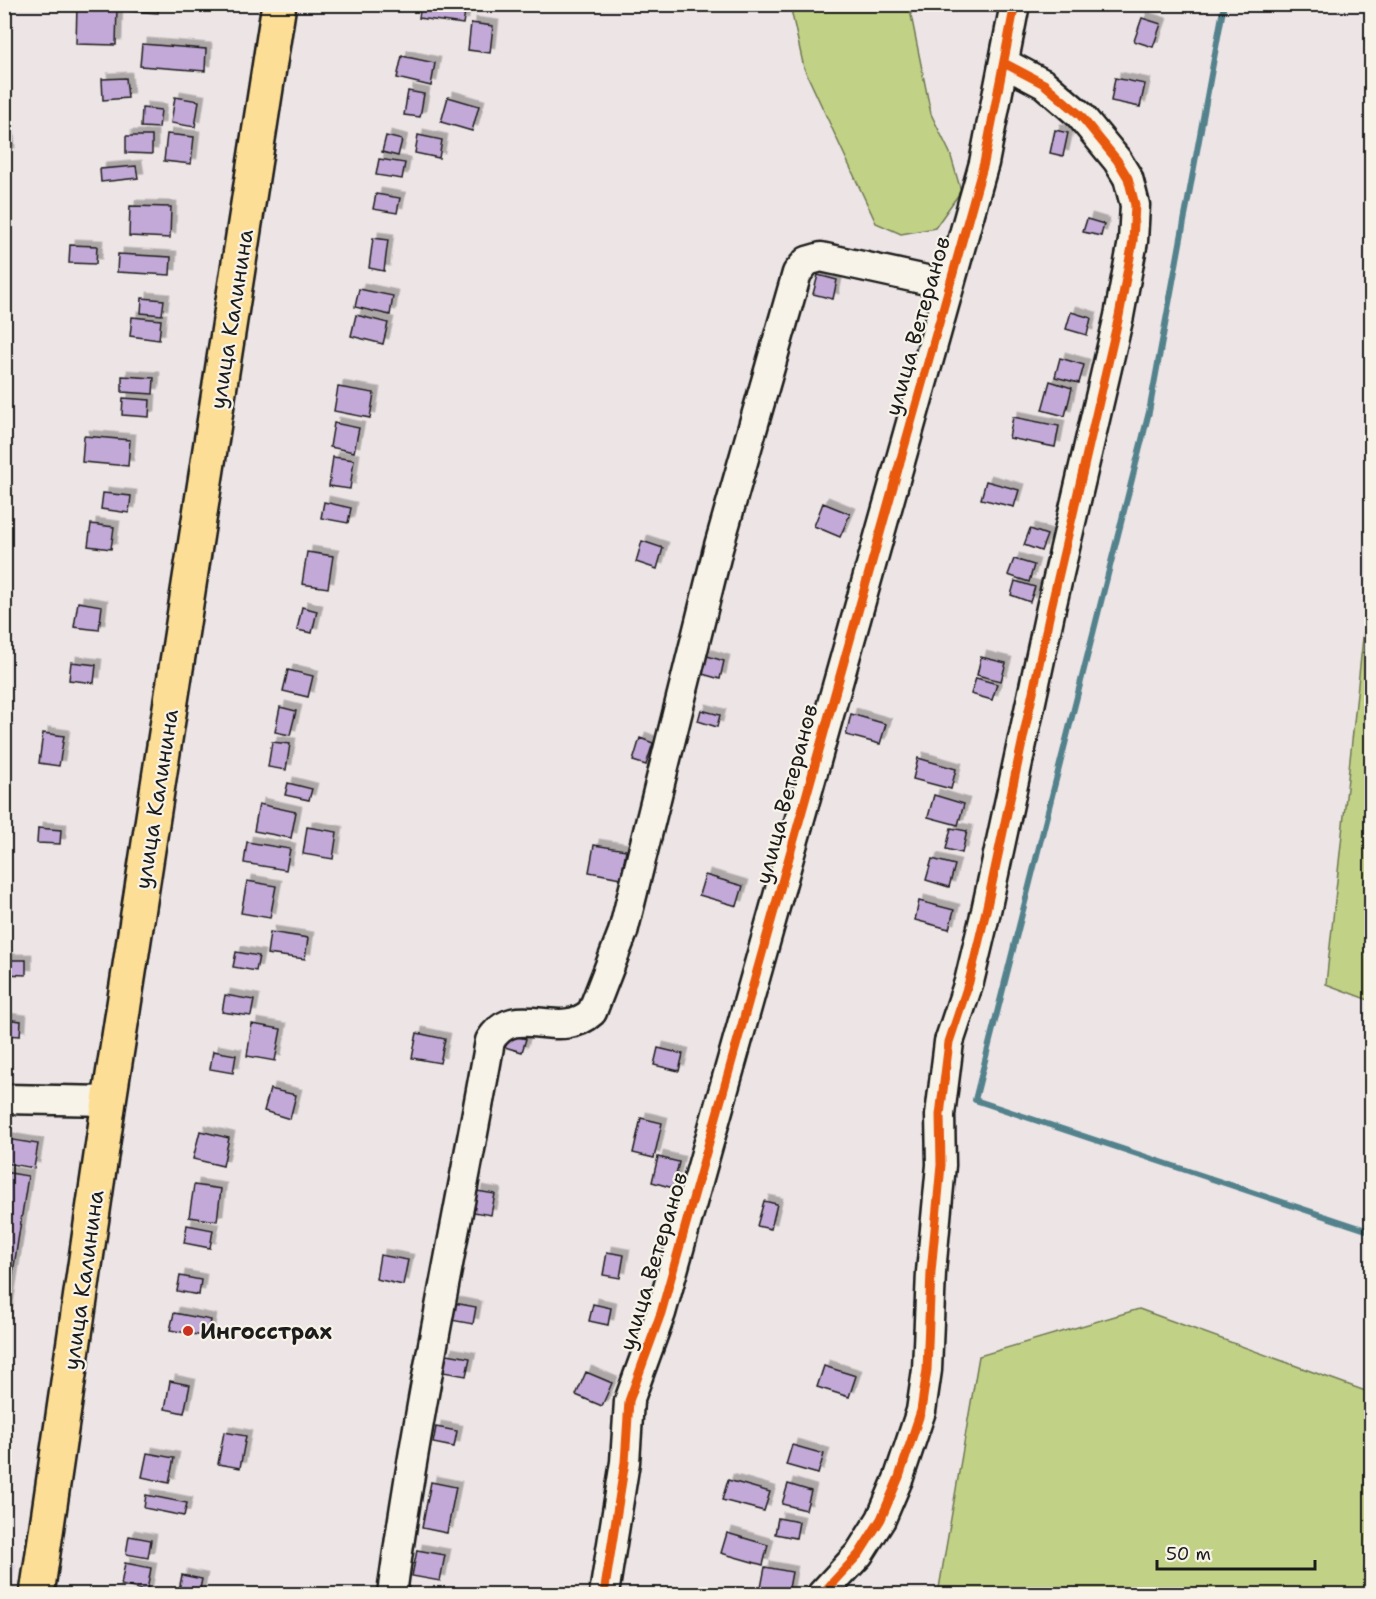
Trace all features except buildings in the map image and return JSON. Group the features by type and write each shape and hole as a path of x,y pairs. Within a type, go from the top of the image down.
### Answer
{"main road":[{"name":"улица Калинина","path":"37,1594 110,1101 279,4"}],"street":[{"name":"улица Ветеранов","path":"604,1594 625,1462 630,1401 661,1313 984,163 1015,4"},
{"path":"822,1594 859,1554 881,1519 899,1477 921,1411 927,1370 931,1272 941,1165 940,1115 949,1042 969,982 984,921 1051,608 1119,316 1133,241 1136,205 1128,178 1117,160 1080,115 1044,84 1004,63"},
{"path":"392,1594 424,1380 454,1240 490,1041 497,1030 506,1024 520,1021 569,1025 582,1021 592,1012 623,932 718,549 797,273 807,261 821,257 949,285"},
{"path":"4,1099 110,1101"}],"shaded area":[{"path":"5,1562 16,1564 11,1594 5,1594"}],"green space":[{"path":"790,5 909,5 931,114 950,153 961,191 935,228 901,234 876,223 804,68"},
{"path":"1371,563 1371,1001 1326,984"},
{"path":"1139,1309 1371,1393 1371,1594 938,1594 979,1356"}],"waterway":[{"path":"1224,4 1149,412 975,1100 1372,1232"}],"cycle path":[{"path":"604,1594 625,1462 629,1401 661,1313 984,163 1015,4"},
{"path":"822,1594 859,1554 881,1519 899,1477 921,1411 927,1370 931,1272 941,1165 940,1115 949,1042 969,982 986,911 1051,608 1119,316 1133,241 1135,205 1128,178 1117,160 1080,115 1044,84 1004,63"}],"place":[{"name":"Ингосстрах","path":"188,1331"}]}
